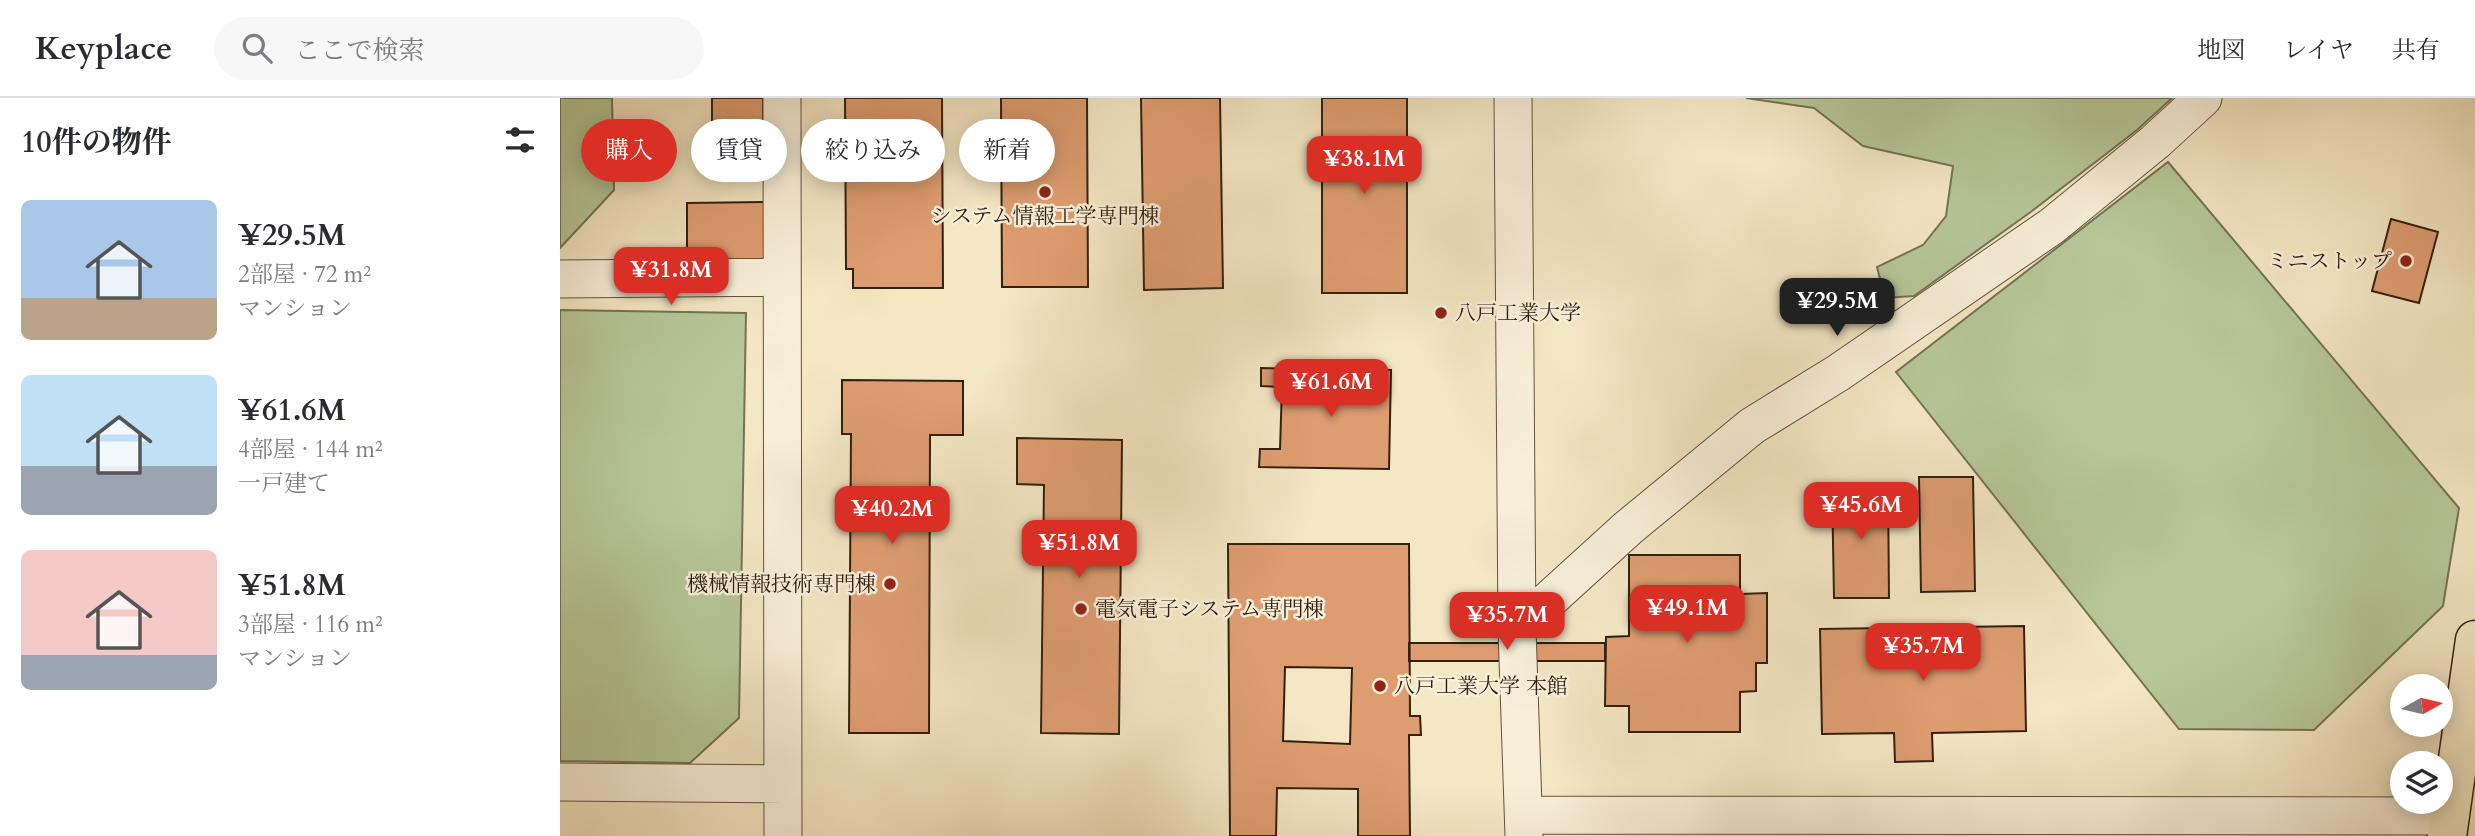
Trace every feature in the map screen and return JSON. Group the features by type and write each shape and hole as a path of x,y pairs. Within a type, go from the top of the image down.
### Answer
{"highway":[{"path":"2448,826 2475,640"}],"street":[{"path":"782,98 783,836"},
{"path":"1513,98 1517,629 1524,825 2448,826"},
{"path":"1517,629 1628,528 1752,426 1838,373 2052,226 2155,142 2203,98"},
{"path":"560,279 782,277"},
{"path":"560,782 783,785"}],"green space":[{"path":"560,98 612,98 612,119 581,119 581,182 614,182 614,190 560,248"},
{"path":"1746,98 2172,98 2137,130 2032,211 1914,296 1885,298 1877,267 1923,245 1946,216 1953,166 1863,146 1814,108"},
{"path":"2168,162 2459,508 2443,606 2314,730 2179,729 1896,372"},
{"path":"560,310 746,313 739,718 690,763 560,761"}],"building":[{"path":"712,98 763,98 763,119 712,119"},
{"path":"845,98 942,98 942,119 845,119"},
{"name":"システム情報工学専門棟","path":"1001,98 1087,98 1088,287 1002,287 1001,182 1055,182 1055,119 1001,119"},
{"path":"1141,98 1220,98 1223,288 1144,290"},
{"path":"1322,98 1407,98 1407,293 1322,293"},
{"path":"845,182 942,182 943,288 853,288 853,269 846,269"},
{"path":"768,202 768,259 687,259 687,203"},
{"path":"2391,219 2438,232 2419,303 2372,291"},
{"path":"1261,368 1391,370 1389,469 1259,467 1260,449 1280,449 1282,387 1261,386"},
{"name":"機械情報技術専門棟","path":"842,380 963,381 963,435 930,435 929,733 849,733 851,434 842,434"},
{"name":"電気電子システム専門棟","path":"1017,438 1122,440 1119,734 1041,733 1044,485 1017,484"},
{"path":"1919,477 1973,477 1975,591 1921,592"},
{"path":"1832,486 1888,486 1889,598 1834,598"},
{"name":"八戸工業大学 本館","path":"1228,544 1409,544 1410,716 1420,716 1421,735 1409,735 1410,836 1358,836 1358,789 1277,788 1276,836 1230,836","holes":["1285,667 1352,668 1350,744 1283,741"]},
{"path":"1629,555 1740,555 1740,594 1767,593 1767,663 1756,663 1756,691 1740,692 1740,732 1629,732 1629,706 1605,706 1606,637 1629,636"},
{"path":"2024,626 2026,731 1932,733 1933,761 1895,762 1894,733 1822,734 1820,629"},
{"path":"1409,643 1605,643 1605,661 1409,661"}],"place":[{"name":"システム情報工学専門棟","path":"1045,192"},
{"name":"ミニストップ","path":"2406,261"},
{"name":"八戸工業大学","path":"1441,313"},
{"name":"機械情報技術専門棟","path":"890,584"},
{"name":"電気電子システム専門棟","path":"1081,609"},
{"name":"八戸工業大学 本館","path":"1380,686"}]}
